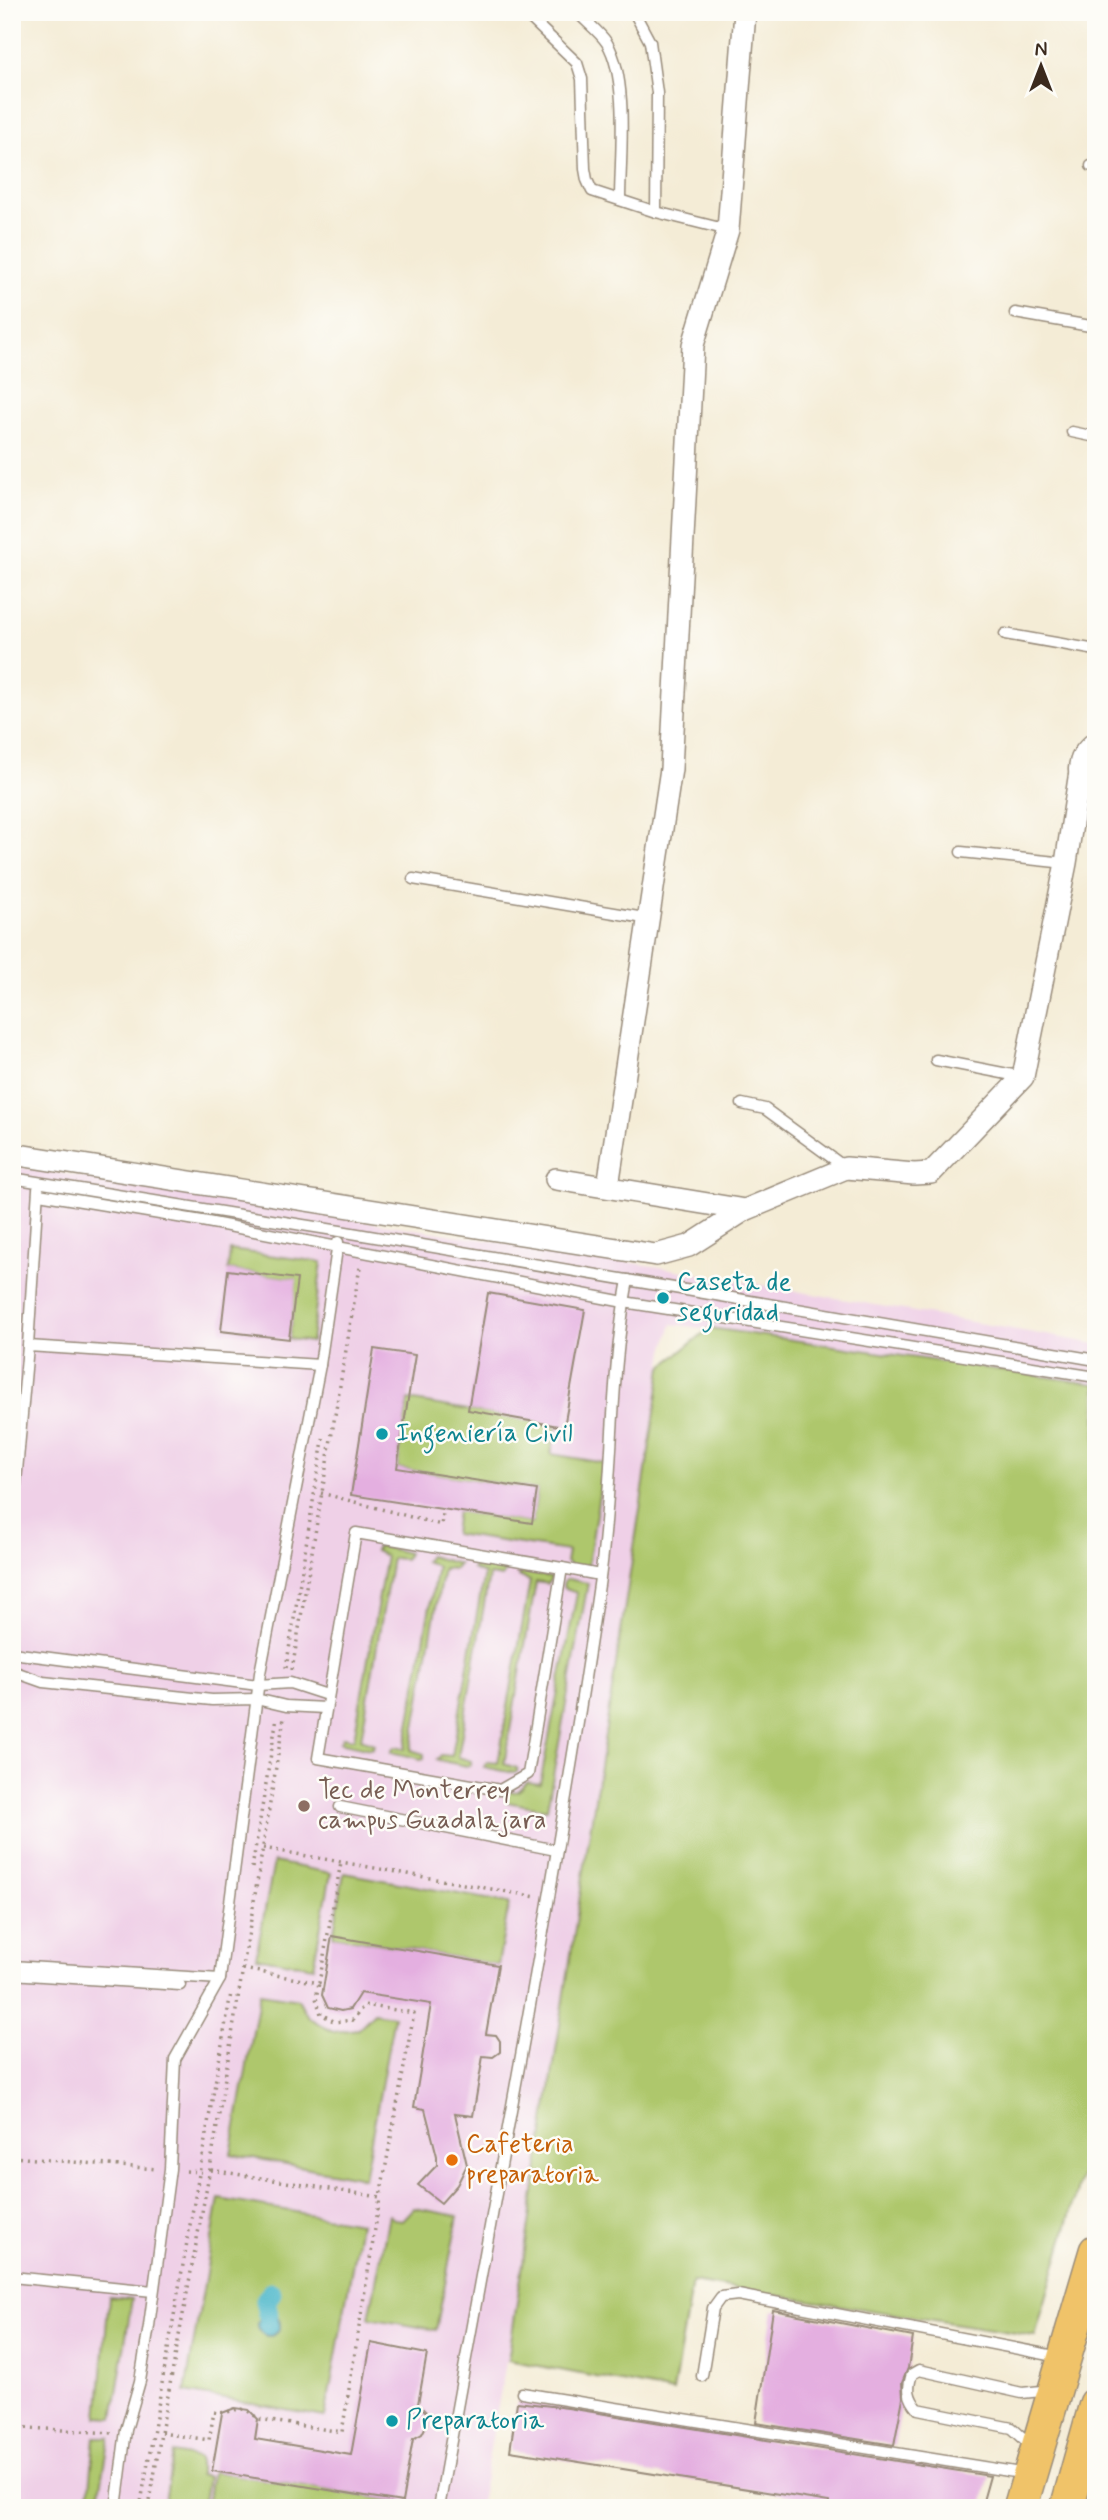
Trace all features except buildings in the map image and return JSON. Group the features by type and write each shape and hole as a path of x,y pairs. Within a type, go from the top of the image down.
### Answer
{"main road":[{"path":"1020,2508 1096,2251"},
{"path":"1067,2508 1096,2404"}],"street":[{"path":"608,1186 671,769 693,345 728,230 745,12"},
{"path":"12,1154 656,1255 689,1246 745,1210 846,1168 931,1173 1023,1077 1066,863 1079,778 1078,767 1083,753 1096,742"},
{"path":"1079,778 1096,794"},
{"path":"1072,823 1096,806"},
{"path":"556,1178 745,1210"}],"lane":[{"path":"524,12 577,63 582,79 587,180 592,191 656,212 728,230"},
{"path":"577,12 606,40 614,58 620,94 620,200"},
{"path":"634,12 650,43 657,93 656,212"},
{"path":"1015,313 1096,327"},
{"path":"1072,432 1096,437"},
{"path":"1005,634 1096,650"},
{"path":"961,852 1066,863"},
{"path":"413,879 650,919"},
{"path":"936,1060 1023,1077"},
{"path":"742,1104 765,1109 846,1168"},
{"path":"12,1178 38,1188 624,1302 1096,1377"},
{"path":"38,1188 340,1231 1096,1360"},
{"path":"12,1528 38,1188"},
{"path":"116,2508 125,2434 140,2381 170,2169 176,2059 220,1979 258,1685 320,1365 340,1231"},
{"path":"439,2508 548,1899 600,1575 618,1348 628,1280"},
{"path":"28,1346 320,1365"},
{"path":"562,1568 528,1774 500,1790 317,1758 356,1533 562,1568 600,1575"},
{"path":"12,1653 258,1685 290,1683 327,1695"},
{"path":"12,1671 43,1682 212,1700 256,1699 286,1706 325,1708"},
{"path":"340,1807 556,1850"},
{"path":"12,1966 220,1979"},
{"path":"12,1974 180,1985"},
{"path":"12,2277 153,2291"},
{"path":"702,2376 713,2308 721,2297 737,2295 1063,2358"},
{"path":"1033,2462 1012,2428 918,2409 909,2399 908,2385 912,2374 919,2370 1022,2393 1054,2390"},
{"path":"522,2393 1033,2462"}],"path":[{"path":"290,1683 363,1251"},
{"path":"321,1493 441,1525 444,1509"},
{"path":"149,2508 160,2433 210,2169 286,1706"},
{"path":"263,1848 548,1899"},
{"path":"160,2433 209,2440 214,2412 222,2413 235,2408 249,2410 258,2419 342,2432 380,2197 414,2013 364,2005 353,2020 335,2022 321,2014 316,1998 341,1862"},
{"path":"243,1969 319,1983"},
{"path":"12,2157 201,2172"},
{"path":"210,2169 380,2197"},
{"path":"12,2427 125,2434"}],"shaded area":[{"name":"Tec de Monterrey campus Guadalajara","path":"12,1166 659,1267 1096,1344 1096,1384 672,1324 664,1351 533,2217 479,2508 12,2508"}],"green space":[{"path":"230,1250 322,1262 311,1342 289,1339 296,1279 228,1270"},
{"path":"710,1328 1096,1384 1096,2125 1035,2336 692,2282 673,2392 508,2360 662,1367"},
{"path":"408,1400 557,1425 551,1454 604,1463 588,1565 582,1569 572,1567 566,1562 568,1551 454,1534 457,1511 532,1523 537,1490 397,1468"},
{"path":"378,1546 408,1553 405,1559 392,1558 361,1739 374,1744 370,1749 340,1742 343,1737 354,1739 386,1556 375,1551"},
{"path":"429,1556 459,1564 455,1569 443,1568 411,1750 424,1754 421,1759 391,1752 394,1747 405,1749 437,1566 425,1561"},
{"path":"476,1564 506,1571 502,1577 489,1575 458,1757 471,1761 471,1765 467,1766 437,1760 441,1755 452,1756 484,1574 472,1569"},
{"path":"522,1571 552,1578 548,1584 536,1582 504,1764 517,1768 514,1773 484,1767 487,1762 498,1763 530,1581 518,1576"},
{"path":"568,1579 588,1583 547,1809 506,1802 506,1794 509,1791 518,1791 527,1782 540,1784 577,1593 563,1586"},
{"path":"274,1862 331,1873 313,1967 256,1957"},
{"path":"344,1873 509,1903 498,1965 333,1936"},
{"path":"260,1993 298,1999 308,2017 333,2032 358,2029 374,2013 394,2016 364,2178 231,2154"},
{"path":"219,2199 360,2223 325,2417 185,2392"},
{"path":"414,2208 458,2216 436,2330 369,2318 389,2215 403,2220"},
{"path":"109,2297 132,2299 113,2418 98,2417"},
{"path":"95,2437 110,2437 97,2508 88,2508"},
{"path":"173,2453 199,2458 199,2475 208,2477 203,2508 164,2508"},
{"path":"212,2471 402,2502 401,2508 207,2508"}],"water":[{"path":"269,2314 277,2317 280,2325 277,2333 269,2336 261,2333 258,2325 261,2317"}],"waterway":[{"path":"268,2314 265,2301 271,2293"}],"place":[{"name":"Caseta de seguridad","path":"663,1298"},
{"name":"Ingeniería Civil","path":"382,1434"},
{"name":"Tec de Monterrey campus Guadalajara","path":"304,1806"},
{"name":"Cafeteria preparatoria","path":"452,2160"},
{"name":"Preparatoria","path":"392,2421"}]}
